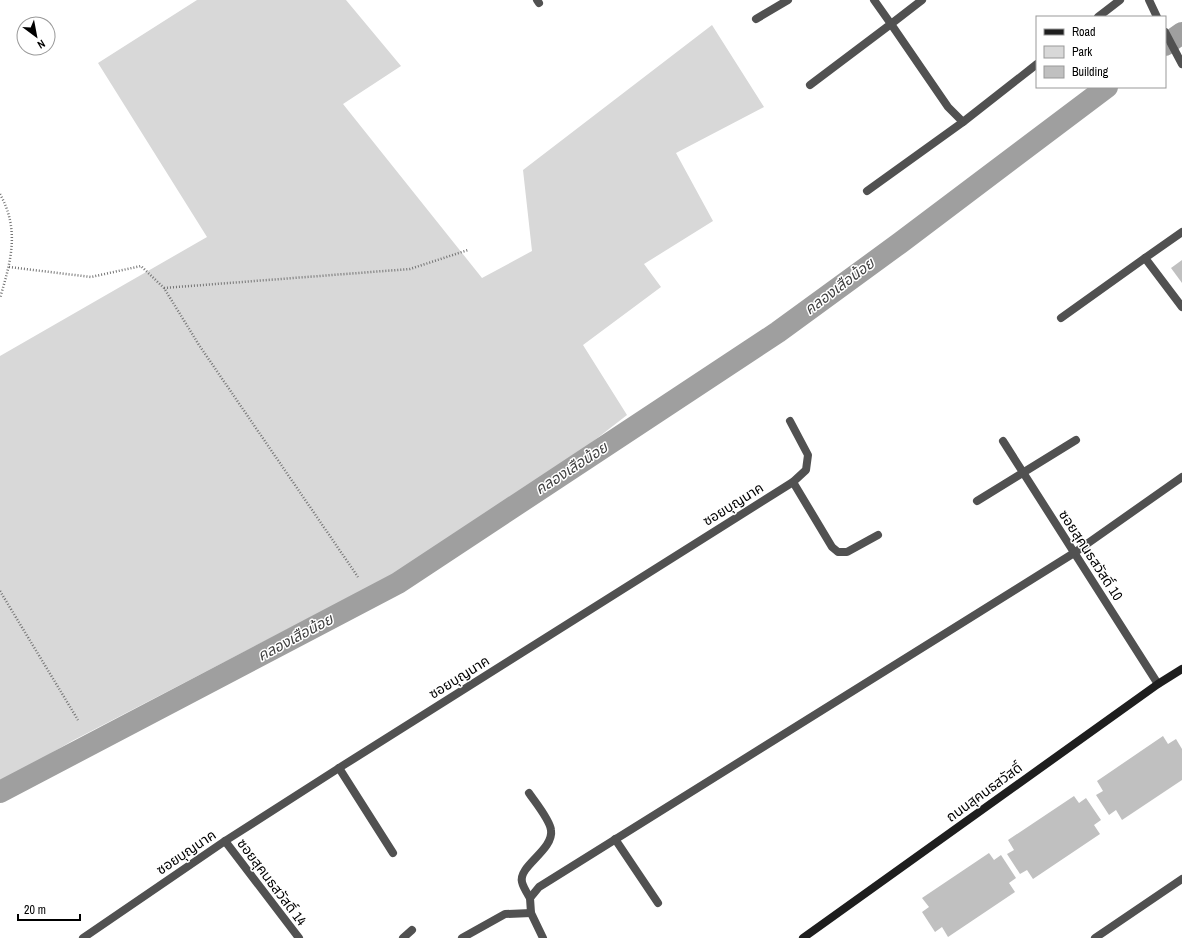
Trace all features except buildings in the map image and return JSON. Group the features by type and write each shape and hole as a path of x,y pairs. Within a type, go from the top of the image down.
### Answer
{"main road":[{"name":"ถนนสุคนธสวัสดิ์","path":"803,938 1158,684 1182,669"}],"street":[{"path":"756,19 788,0"},
{"path":"874,0 948,108 963,122"},
{"path":"810,85 922,0"},
{"path":"1099,16 1120,0"},
{"path":"1149,0 1157,16"},
{"path":"1166,34 1182,64"},
{"path":"867,191 963,122 1036,65"},
{"path":"1061,318 1182,232"},
{"path":"1145,258 1182,307"},
{"name":"ซอยบุญนาค","path":"83,938 225,841 793,482 806,470 808,455 790,421"},
{"path":"976,501 1076,440"},
{"name":"ซอยสุคนธสวัสดิ์ 10","path":"1003,441 1158,684"},
{"path":"530,898 539,887 1074,553 1182,477"},
{"path":"793,482 832,546 838,552 847,552 878,535"},
{"path":"339,768 393,852"},
{"path":"529,793 551,828 552,837 548,845 522,874 521,880 530,898 531,913 543,938"},
{"path":"615,839 658,903"},
{"name":"ซอยสุคนธสวัสดิ์ 14","path":"225,841 299,938"},
{"path":"1095,938 1182,880"},
{"path":"462,938 505,914 531,913"},
{"path":"403,938 412,930"}],"path":[{"path":"0,194 6,204 13,234 9,267 0,298"},
{"path":"164,288 410,269 468,250"},
{"path":"9,267 91,277 141,266 164,288 198,345 358,577"},
{"path":"0,591 78,720"}],"green space":[{"path":"197,0 346,0 401,66 343,104 482,278 532,251 523,170 712,25 764,107 676,153 713,221 644,264 661,287 583,345 627,415 546,478 394,574 72,741 0,783 0,356 207,237 98,63"}],"waterway":[{"name":"คลองเสือน้อย","path":"1166,44 1182,33"},
{"name":"คลองเสือน้อย","path":"0,792 398,583 778,332 900,243 1106,88"}]}
